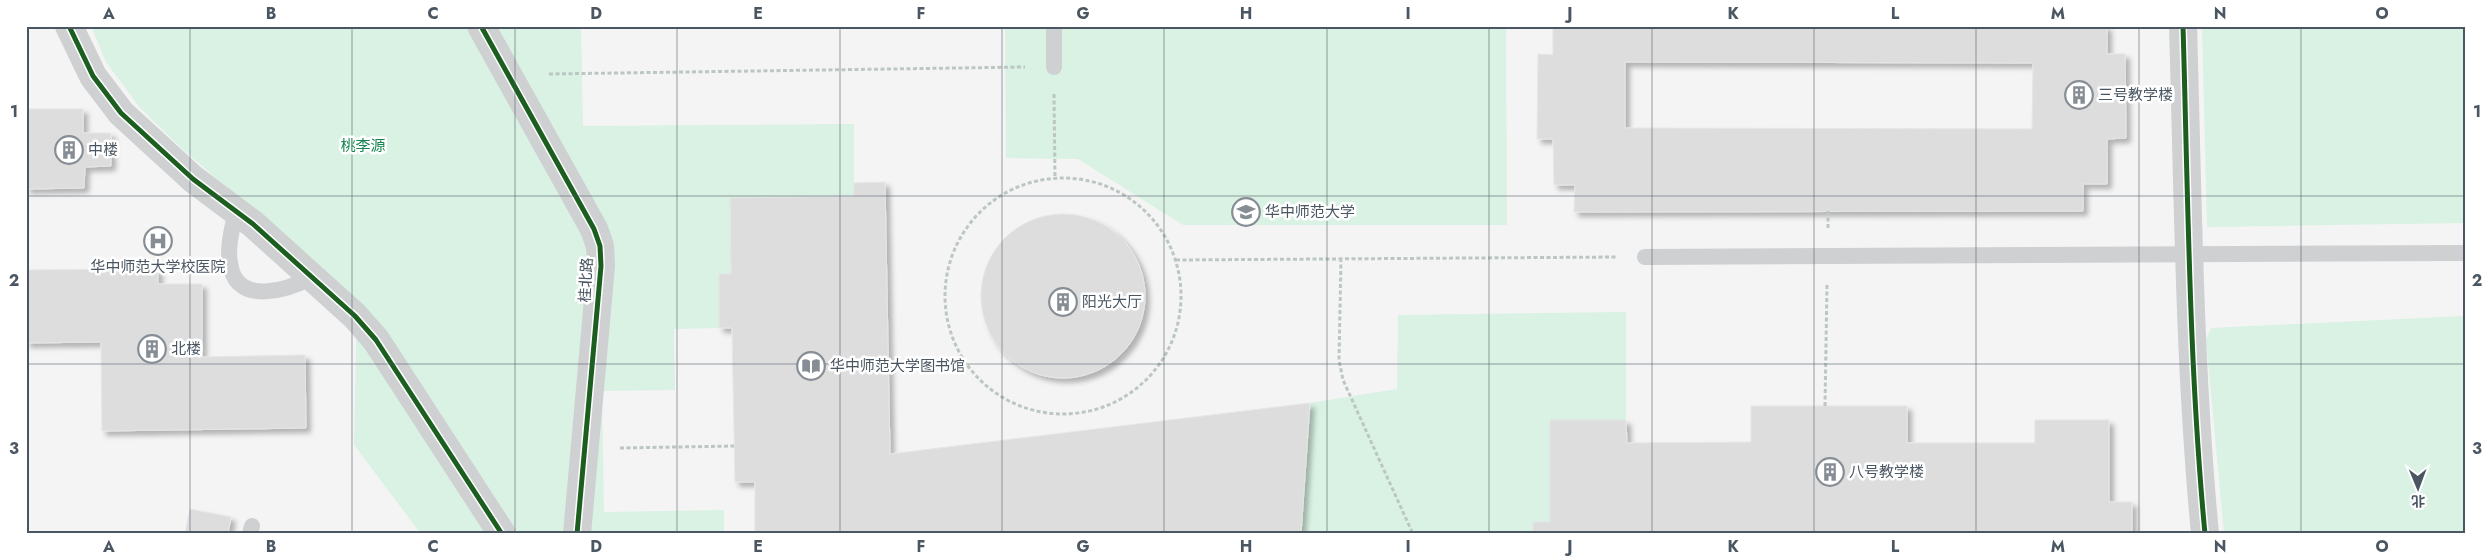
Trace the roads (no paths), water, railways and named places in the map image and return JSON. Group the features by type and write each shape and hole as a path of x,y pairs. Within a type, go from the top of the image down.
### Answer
{"street":[{"path":"69,26 93,76 121,113 193,179 236,211 355,316 376,340 502,534"},
{"name":"桂北路","path":"481,26 594,229 600,246 601,266 577,534"},
{"path":"2183,26 2196,442 2205,534"}],"lane":[{"path":"1054,26 1054,67"},
{"path":"236,211 229,259 236,280 246,287 271,292 294,286 310,278"},
{"path":"1645,257 1827,254 2189,255 2465,253"}],"place":[{"name":"三号教学楼","path":"2079,95"},
{"name":"中楼","path":"69,150"},
{"name":"华中师范大学","path":"1246,212"},
{"name":"华中师范大学校医院","path":"158,241"},
{"name":"阳光大厅","path":"1063,302"},
{"name":"北楼","path":"152,349"},
{"name":"华中师范大学图书馆","path":"811,366"},
{"name":"八号教学楼","path":"1830,472"}],"park label":[{"name":"桃李源","path":"363,146"}]}
